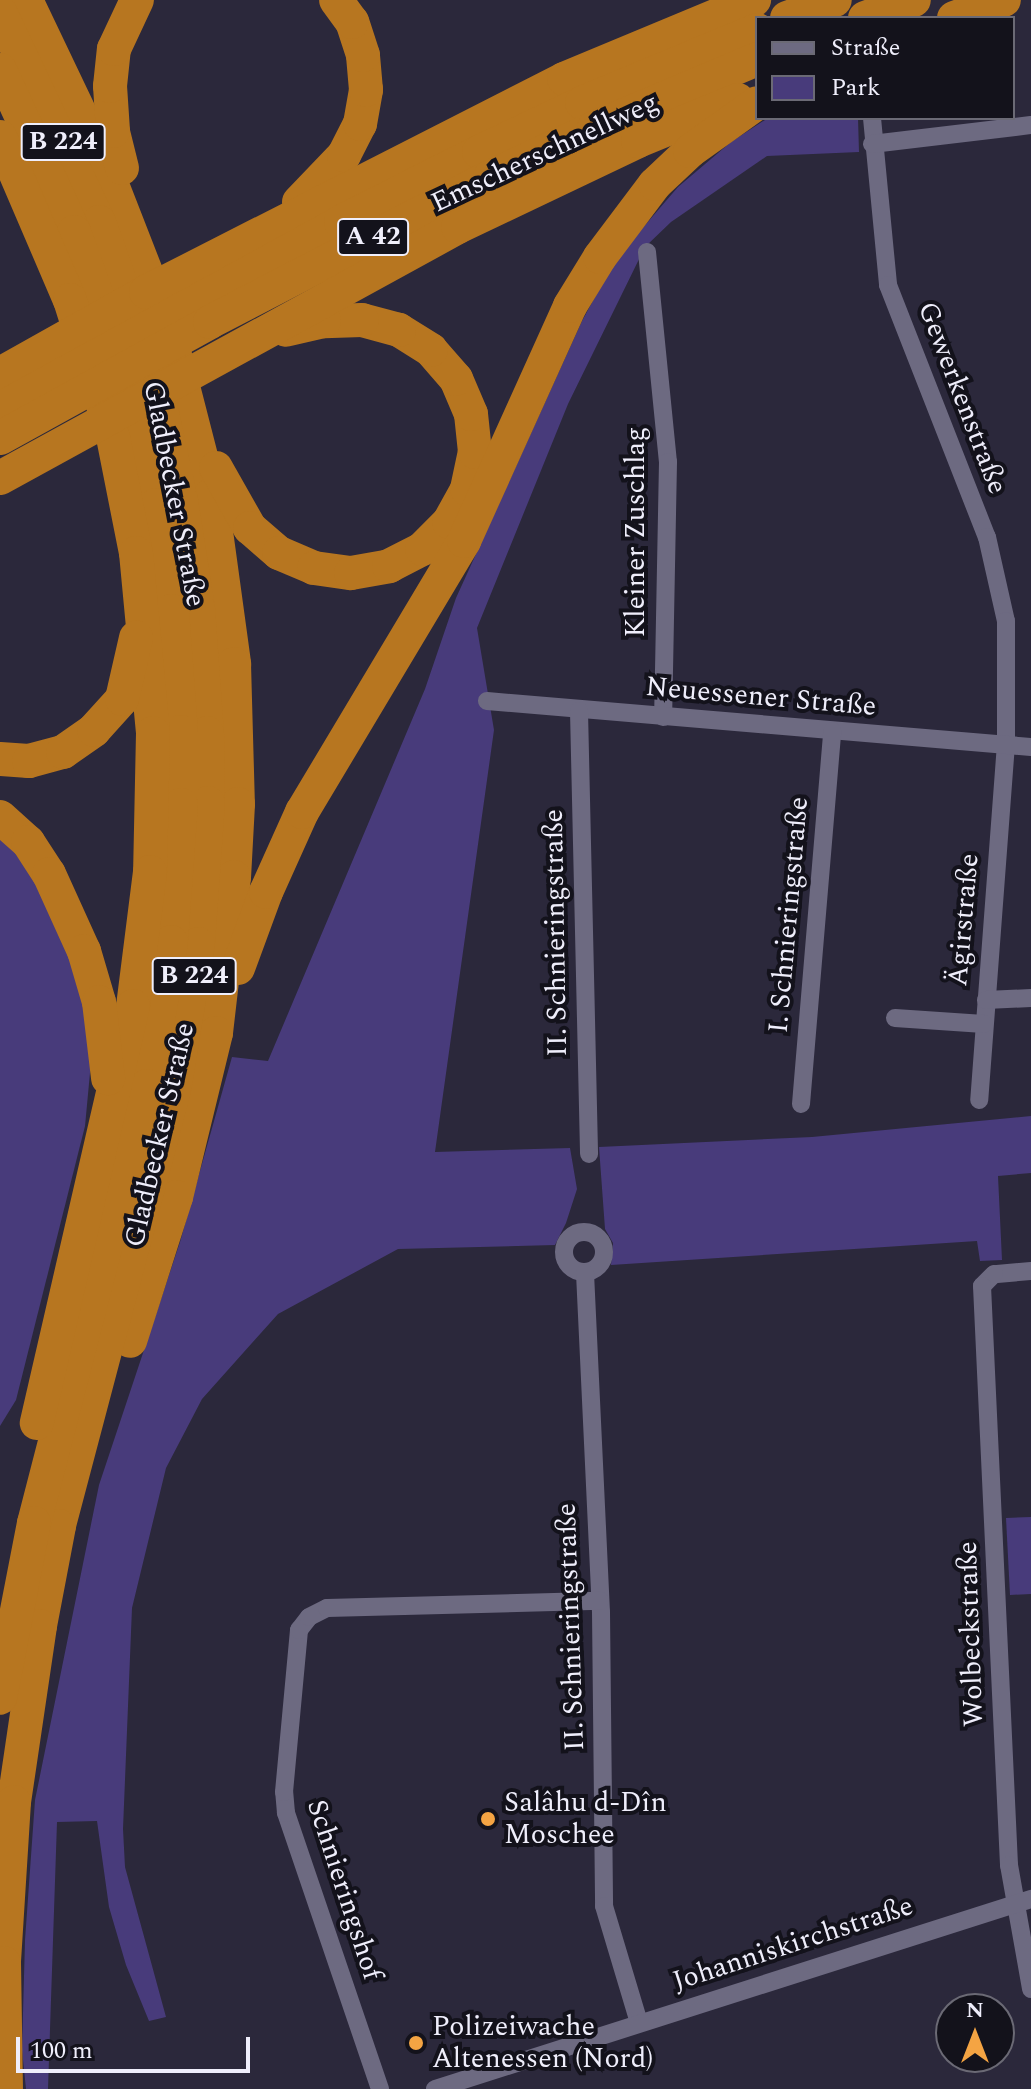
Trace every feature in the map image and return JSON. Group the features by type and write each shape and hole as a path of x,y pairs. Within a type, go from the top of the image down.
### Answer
{"highway":[{"path":"26,0 102,159 108,282 228,604 237,729 234,877 216,1033"},
{"path":"108,282 113,131 110,86 114,49 137,0"},
{"path":"251,239 321,181 344,155 360,124 366,90 363,55 352,22 336,0"},
{"path":"2,372 146,292 564,79 754,0"},
{"path":"792,16 835,0"},
{"path":"870,16 914,0"},
{"path":"960,16 1004,0"},
{"name":"B 224","path":"0,12 77,171 108,282"},
{"name":"Emscherschnellweg","path":"0,409 341,222 465,159 595,97 755,31"},
{"name":"Emscherschnellweg","path":"0,438 210,322 490,177 607,122 755,60"},
{"name":"B 224","path":"0,70 53,182 108,282"},
{"path":"0,478 458,227 638,141 755,93"},
{"path":"59,1526 134,1330 176,1197 216,1033 266,892 302,812 325,768 464,541 570,306 600,257 655,184 690,151 755,104"},
{"path":"0,137 108,282 160,423 250,528 279,553 314,568 364,571 389,566 422,549 449,522 467,489 475,452 471,414 456,379 431,350 399,330 362,320 324,321 247,340"},
{"path":"0,191 25,219 108,282"},
{"path":"12,1625 20,1520 37,1424 133,1006 150,872 153,733 136,553 160,423"},
{"name":"Gladbecker Straße","path":"6,2089 4,1963 14,1802 40,1626 59,1526 174,1090 201,917 208,803 204,668 192,560 160,423"},
{"name":"Gladbecker Straße","path":"0,1698 12,1625 58,1427 147,1086 171,942 181,805 177,669 166,563 160,423"},
{"path":"0,759 29,761 63,752 94,730 122,699 142,602"},
{"path":"0,817 28,842 49,874 84,951 99,1002 108,1077 94,1185"}],"street":[{"name":"Gewerkenstraße","path":"872,120 888,285 987,537 1006,621 1006,744"},
{"path":"872,144 1031,125"},
{"name":"Kleiner Zuschlag","path":"647,252 668,462 663,717"},
{"name":"Neuessener Straße","path":"487,701 1031,747"},
{"name":"II. Schnieringstraße","path":"579,711 589,1154"},
{"name":"I. Schnieringstraße","path":"801,1104 832,731"},
{"name":"Ägirstraße","path":"979,1100 1006,744"},
{"path":"986,1000 1031,998"},
{"path":"895,1018 984,1024"},
{"name":"Wolbeckstraße","path":"1031,1271 987,1277 982,1286 1009,1865 1023,1901 1031,1989"},
{"name":"II. Schnieringstraße","path":"585,1273 600,1601 604,1906 639,2023"},
{"name":"Schnieringshof","path":"380,2089 286,1813 284,1792 299,1630 309,1617 327,1608 600,1601"},
{"name":"Johanniskirchstraße","path":"435,2089 1023,1901"}],"green space":[{"path":"765,120 858,120 859,152 767,156 671,222 645,247 568,404 477,628 494,730 435,1152 570,1148 577,1189 566,1223 555,1245 398,1249 278,1314 202,1399 166,1468 132,1608 123,1829 125,1867 166,2017 149,2021 126,1965 109,1907 97,1821 57,1822 48,2089 26,2089 22,2050 25,1940 35,1800 99,1485 180,1242 232,1057 268,1061 425,689 456,598 582,321 615,260 678,187 731,142"},
{"path":"0,832 59,914 93,1041 85,1126 16,1400 0,1426"},
{"path":"1031,1116 1031,1173 998,1176 1002,1260 980,1261 977,1241 611,1265 613,1243 605,1229 599,1147 812,1137"},
{"path":"1031,1517 1031,1594 1010,1595 1006,1518"}],"place":[{"name":"Salâhu d-Dîn Moschee","path":"488,1819"},
{"name":"Polizeiwache Altenessen (Nord)","path":"416,2043"}]}
